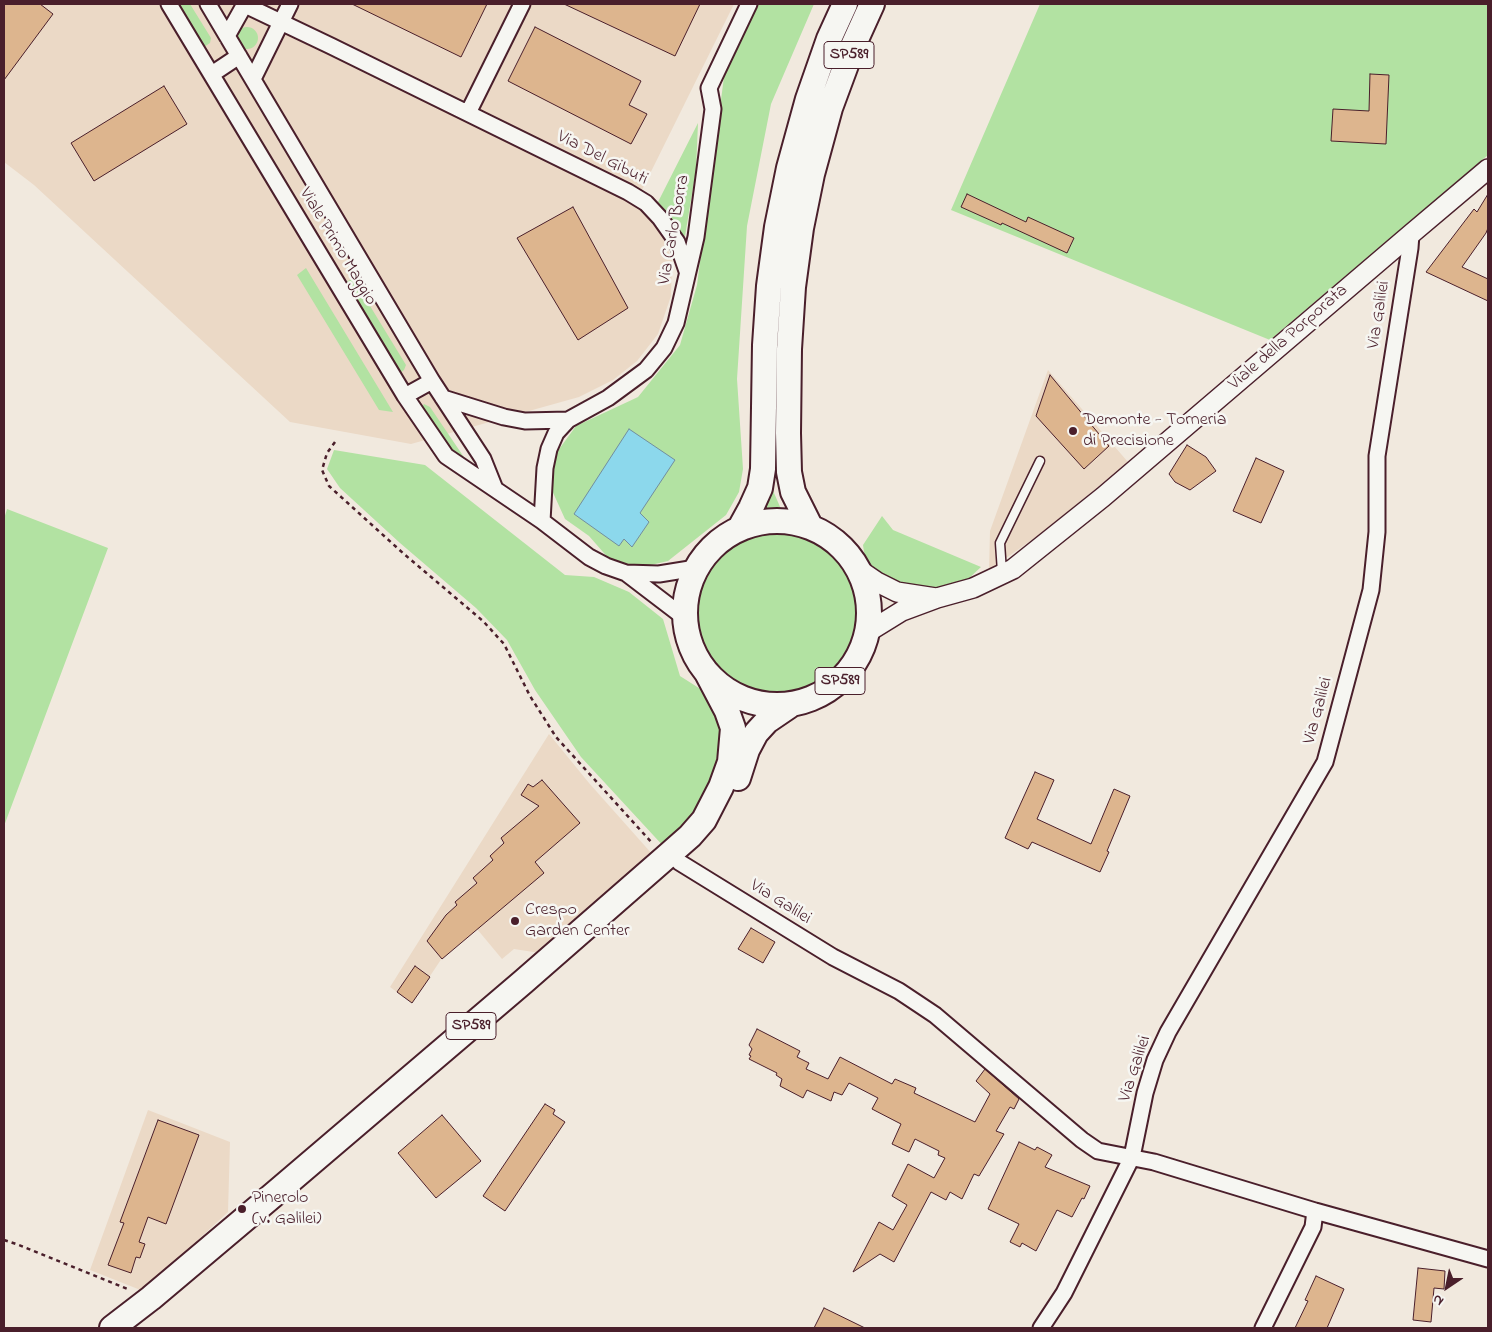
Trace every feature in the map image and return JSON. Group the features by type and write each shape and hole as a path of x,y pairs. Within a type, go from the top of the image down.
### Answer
{"main road":[{"name":"SP589","path":"740,528 760,488 763,469 764,345 777,226 789,168 808,99 845,4"},
{"name":"SP589","path":"810,526 793,492 789,472 789,349 792,287 812,174 828,118 853,46 872,4"},
{"name":"SP589","path":"134,1328 281,1206 526,997 672,860 704,820 721,787 730,762 733,728 727,711 688,638 685,618 687,592 696,568 715,544 740,528 763,521 787,521 810,526 829,537 846,551 858,569 866,589 870,610 868,632 858,658 841,680 818,696 792,704 767,704 743,699 722,687 707,673"},
{"name":"SP589","path":"112,1328 151,1298 523,982 672,860 712,830 725,812 747,750 756,733 768,721 792,704"}],"street":[{"name":"Viale Primo Maggio","path":"169,4 405,396 446,456 542,521 589,557 606,566 626,573"},
{"name":"Viale Primo Maggio","path":"208,4 432,381 483,459 495,489"},
{"path":"228,36 245,4"},
{"name":"Via Del Gibuti","path":"245,4 628,192 646,203 660,218 677,242 688,271"},
{"path":"253,79 290,4"},
{"path":"468,113 522,4"},
{"name":"Via Carlo Borra","path":"542,521 544,468 549,449 556,434 568,420 608,398 646,370 664,348 676,323 696,237 713,110 709,88 749,4"},
{"path":"212,74 239,56"},
{"name":"Viale della Porporata","path":"868,632 902,611 972,588 1013,569 1103,497 1488,169"},
{"name":"Via Galilei","path":"1041,1328 1064,1293 1132,1157 1145,1093 1155,1060 1168,1032 1325,762 1371,590 1377,532 1377,456 1411,234"},
{"path":"405,396 432,381"},
{"name":"Via Carlo Borra","path":"443,398 504,417 525,420 568,420"},
{"path":"626,573 659,574 696,568"},
{"path":"858,569 877,582 898,592 937,598"},
{"path":"626,573 685,618"},
{"name":"Via Galilei","path":"672,860 833,957 899,991 935,1015 1082,1140 1098,1151 1132,1157 1315,1211 1488,1259"},
{"path":"1263,1328 1313,1227 1315,1211"}],"lane":[{"path":"1002,574 1000,543 1040,461"}],"path":[{"path":"335,442 327,453 322,470 329,486 404,554 483,621 504,644 530,696 556,737 672,860"},
{"path":"4,1240 151,1298"}],"shaded area":[{"path":"4,4 734,4 635,204 657,224 672,260 671,296 658,334 637,361 613,380 579,397 411,444 290,422 34,185 4,162"},
{"path":"1048,370 1128,462 1043,532 989,570 990,531"},
{"path":"549,734 589,783 653,855 540,953 514,949 502,959 477,929 442,958 412,1003 390,987"},
{"path":"148,1110 230,1142 228,1212 143,1291 90,1270"}],"green space":[{"path":"174,4 190,4 211,38 210,43 204,47 198,44"},
{"path":"753,4 814,4 771,104 747,226 737,379 743,469 739,492 726,515 668,561 642,567 610,560 589,536 565,519 550,486 557,452 576,426 638,397 680,345 697,285 725,69"},
{"path":"1040,4 1488,4 1488,155 1270,340 951,210"},
{"path":"247,27 257,34 258,38 251,48 247,49 237,42 236,38 243,28"},
{"path":"698,123 696,170 685,236 678,235 658,202"},
{"path":"306,268 393,412 379,410 297,275"},
{"path":"353,278 406,365 400,373 343,284"},
{"path":"424,404 430,407 474,472 451,454 422,407"},
{"path":"334,450 425,465 565,575 594,577 629,592 663,619 680,676 702,690 721,722 714,779 691,827 666,849 581,757 535,690 507,640 476,608 400,543 340,488 327,469"},
{"path":"770,475 774,493 781,509 758,509"},
{"path":"7,509 108,548 4,826 4,519"},
{"path":"882,516 893,530 981,567 966,581 921,591 889,583 866,565 863,545"},
{"path":"776,532 807,538 827,550 838,561 850,581 856,612 850,643 838,663 827,674 807,686 776,692 745,686 725,674 714,663 702,643 696,612 702,581 714,561 725,550 745,538"}],"water":[{"path":"629,429 675,460 640,513 649,522 632,547 624,539 619,546 574,514"}],"building":[{"path":"4,4 40,4 53,14 4,80"},
{"path":"352,4 487,4 461,57"},
{"path":"564,4 700,4 675,56"},
{"path":"535,27 641,81 629,105 647,114 631,144 508,81"},
{"path":"1370,74 1389,75 1386,144 1331,141 1333,109 1369,111"},
{"path":"164,86 187,124 94,181 71,143"},
{"path":"967,194 1026,222 1028,217 1074,238 1067,253 1002,223 1001,225 961,207"},
{"path":"1488,194 1488,228 1462,267 1488,279 1488,301 1426,272 1474,209 1477,212"},
{"path":"573,207 628,308 578,340 517,238"},
{"name":"Demonte - Torneria di Precisione","path":"1050,375 1109,446 1084,469 1036,416"},
{"path":"1187,445 1206,457 1216,471 1190,490 1175,482 1169,474"},
{"path":"1256,458 1284,471 1261,523 1233,511"},
{"path":"1035,772 1054,780 1037,819 1091,844 1114,789 1130,796 1100,872 1032,842 1028,849 1005,838"},
{"path":"542,780 580,823 535,862 544,873 442,959 427,941 446,915 457,905 455,902 477,883 473,878 493,860 490,856 504,843 501,838 539,806 521,795 528,784 533,787"},
{"path":"751,928 775,942 763,963 738,949"},
{"path":"415,966 430,977 412,1003 397,992"},
{"path":"757,1029 800,1051 797,1057 809,1063 806,1069 828,1079 840,1057 892,1084 895,1079 916,1088 914,1093 975,1122 990,1094 976,1081 985,1069 1019,1099 1014,1109 1010,1107 996,1131 1004,1134 979,1176 974,1174 962,1199 950,1192 946,1200 931,1192 894,1262 880,1254 853,1272 879,1222 893,1230 907,1205 892,1196 908,1164 934,1178 945,1158 938,1155 939,1151 915,1139 909,1152 892,1144 901,1124 872,1109 878,1098 849,1083 842,1095 834,1092 831,1101 807,1090 803,1098 780,1086 782,1079 776,1075 777,1073 749,1059 752,1049 749,1045"},
{"path":"545,1104 555,1110 553,1114 565,1122 505,1211 483,1196"},
{"path":"442,1115 481,1161 436,1198 398,1153"},
{"path":"158,1120 199,1135 166,1224 148,1217 139,1242 145,1244 140,1258 136,1257 131,1273 108,1265 124,1223 120,1222"},
{"path":"1019,1142 1035,1150 1037,1147 1052,1155 1045,1167 1090,1186 1072,1217 1057,1210 1036,1251 1022,1243 1020,1247 1010,1242 1019,1224 988,1209"},
{"path":"1418,1268 1445,1271 1444,1289 1434,1288 1431,1322 1413,1320"},
{"path":"1316,1276 1344,1289 1327,1328 1295,1328 1308,1301 1305,1300"},
{"path":"824,1308 865,1328 814,1328"}],"place":[{"name":"Demonte - Torneria di Precisione","path":"1073,431"},
{"name":"Crespo Garden Center","path":"515,921"},
{"name":"Pinerolo (v. Galilei)","path":"242,1209"}]}
